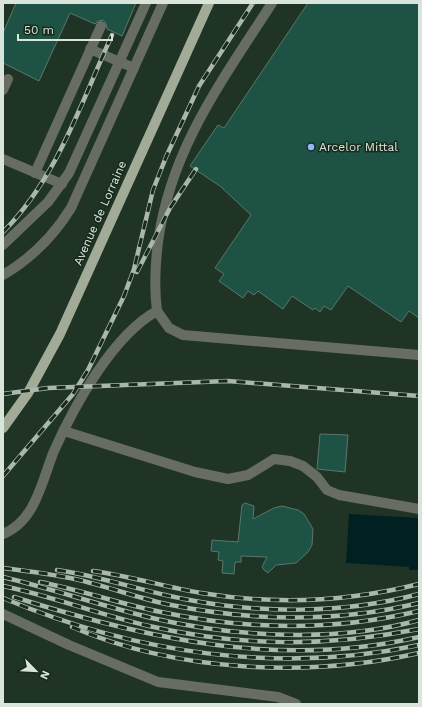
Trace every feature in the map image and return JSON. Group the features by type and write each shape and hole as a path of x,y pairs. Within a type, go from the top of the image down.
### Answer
{"main road":[{"name":"Avenue de Lorraine","path":"3,428 28,393 60,334 209,3"}],"lane":[{"path":"3,245 36,214 62,184 80,153 146,3"},
{"path":"3,275 24,262 40,249 67,215 163,3"},
{"path":"272,3 213,94 176,166 166,200 159,238 154,289 158,312 169,328 183,335 419,355"},
{"path":"35,173 101,26"},
{"path":"90,50 134,68"},
{"path":"3,90 8,79"},
{"path":"3,159 62,184"},
{"path":"3,534 18,526 27,516 64,431 99,367 144,319 158,312"},
{"path":"64,431 195,472 228,478 248,474 274,459 290,460 303,466 317,477 327,490 339,495 419,509"},
{"path":"3,614 69,645 158,682 278,697 296,704"}],"water":[{"path":"349,514 419,518 419,570 409,570 409,567 346,563"}],"building":[{"path":"16,3 136,3 122,36 107,29 106,23 103,20 98,21 95,24 70,13 39,81 3,63 3,33"},
{"name":"Arcelor Mittal","path":"308,3 419,3 419,318 409,311 401,322 348,286 331,310 324,306 320,312 315,308 313,310 292,296 283,309 258,291 254,295 248,291 243,298 219,281 224,274 215,268 251,215 220,186 190,166 218,125 224,128"},
{"path":"320,434 348,435 345,472 317,469"},
{"path":"245,503 254,506 253,519 274,508 282,506 298,510 304,514 313,529 312,545 308,552 296,563 276,565 268,573 262,567 267,557 241,556 241,562 235,562 234,574 222,573 223,561 218,560 219,552 211,551 212,540 238,542 242,505"}],"railway":[{"path":"3,476 73,394 88,370 124,296 134,269 153,190 166,157 199,86 253,3"},
{"path":"3,232 22,211 53,164 78,113 112,35"},
{"path":"137,272 170,208 196,169"},
{"path":"3,394 48,388 228,381 419,396"},
{"path":"3,568 75,579 166,604 229,614 324,617 356,614 419,603"},
{"path":"57,570 89,576 184,599 213,604 272,609 302,610 332,608 390,601 419,594"},
{"path":"93,571 201,593 256,599 310,600 338,598 365,595 419,584"},
{"path":"3,577 152,618 216,630 286,635 320,634 354,632 388,627 419,620"},
{"path":"40,582 161,612 193,618 258,625 323,625 387,618 419,611"},
{"path":"3,586 149,626 217,638 284,642 317,641 351,639 419,629"},
{"path":"14,597 64,612 164,637 215,645 265,649 316,650 367,646 419,637"},
{"path":"3,598 53,617 104,633 155,645 208,653 260,658 313,658 366,654 419,645"},
{"path":"72,627 113,642 155,654 199,662 243,666 288,668 333,666 377,661 419,653"}],"place":[{"name":"Arcelor Mittal","path":"311,147"}]}
